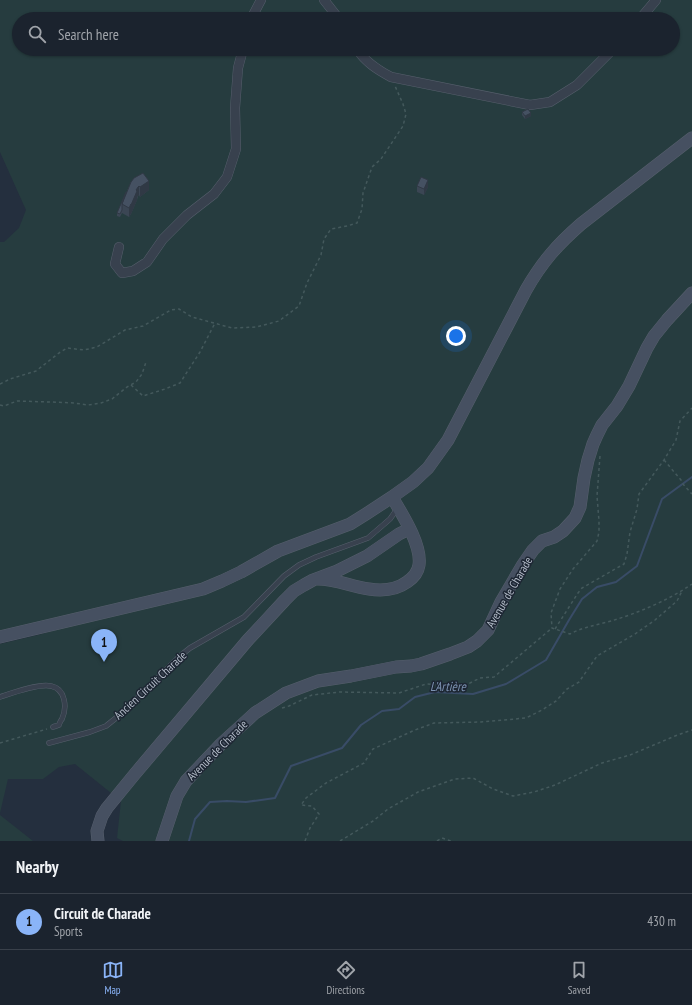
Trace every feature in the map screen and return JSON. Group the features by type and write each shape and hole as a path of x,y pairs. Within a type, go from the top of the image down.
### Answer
{"street":[{"path":"255,12 261,0"},
{"path":"324,0 333,12"},
{"path":"646,12 656,0"},
{"path":"119,247 115,264 122,273 133,272 146,262 163,238 187,215 214,194 227,177 236,149 235,108 238,68 241,56"},
{"path":"362,56 379,71 391,77 530,106 550,102 577,85 606,56"},
{"path":"0,637 203,589 241,572 291,545 350,524 395,502 421,475 448,440 526,290 549,255 581,224 692,138"},
{"name":"Avenue de Charade","path":"162,841 177,796 186,782 221,744 255,713 286,693 318,681 421,664 450,654 468,647 477,641 488,630 501,602 533,550 542,541 554,537 563,531 575,518 580,507 588,460 593,444 602,425 617,406 629,386 654,336 666,320 692,293"},
{"path":"313,580 332,580 369,589 382,590 391,589 411,580 418,570 418,550 405,518 395,502"},
{"path":"96,839 102,816 139,769 247,641 294,591 313,580 337,571 367,556 399,534 409,529"}],"lane":[{"name":"Ancien Circuit Charade","path":"49,743 106,726 121,714 180,656 190,648 244,617 284,576 299,565 316,557 368,538 390,519 395,502"},
{"path":"0,697 37,686 46,685 58,689 64,698 65,710 59,725 53,727"}],"path":[{"path":"0,384 10,379 36,371 67,348 84,350 97,347 125,330 142,326 171,310 179,309 192,317 232,328 256,327 279,321 298,306 307,283 321,255 324,239 331,229 357,223 362,209 362,193 372,167 381,159 403,126 406,114 391,77"},
{"path":"131,385 143,396 180,383 200,352 215,323"},
{"path":"0,405 4,406 16,401 88,405 100,403 112,399 136,382 142,374 146,362"},
{"path":"555,629 582,588 624,564 639,494 664,460 676,440 680,421 692,408"},
{"path":"552,628 551,613 560,589 573,569 597,541 599,532 597,496 600,452"},
{"path":"664,460 692,494"},
{"path":"552,628 570,634 580,629 611,621 645,609 692,584"},
{"path":"305,841 310,828 319,814 312,806 301,805 306,798 326,783 364,763 373,749 434,723 481,722 526,718 556,701 567,689 579,682 597,656 635,634 655,620 678,601 682,590"},
{"path":"282,708 312,695 340,692 400,693 426,684 456,686 470,683 480,678 494,677 552,628"},
{"path":"0,743 53,727"},
{"path":"340,841 388,809 418,792 455,779 473,778 493,789 513,796 534,792 555,785 602,763 630,755 692,730"},
{"path":"437,841 442,838 451,841"}],"green space":[{"path":"0,0 692,0 692,841 123,841 117,838 121,801 75,764 59,767 43,779 8,779 0,813 0,644 38,635 207,587 0,637 0,242 4,242 19,228 26,210 0,152"},
{"path":"0,815 33,841 0,841"}],"building":[{"path":"528,109 531,113 525,116 522,112"},
{"path":"143,173 149,181 138,187 129,208 122,204 131,182 134,178"},
{"path":"421,177 428,180 424,189 417,186"},
{"path":"126,192 122,204 122,210 120,214 117,213"}],"waterway":[{"name":"L'Artière","path":"189,841 195,819 210,802 246,802 275,798 291,766 342,748 361,725 382,711 399,709 415,697 435,692 473,694 506,684 546,660 582,599 597,587 616,582 637,566 662,499 692,477"}],"place":[{"name":"Circuit de Charade","path":"104,662"}]}
